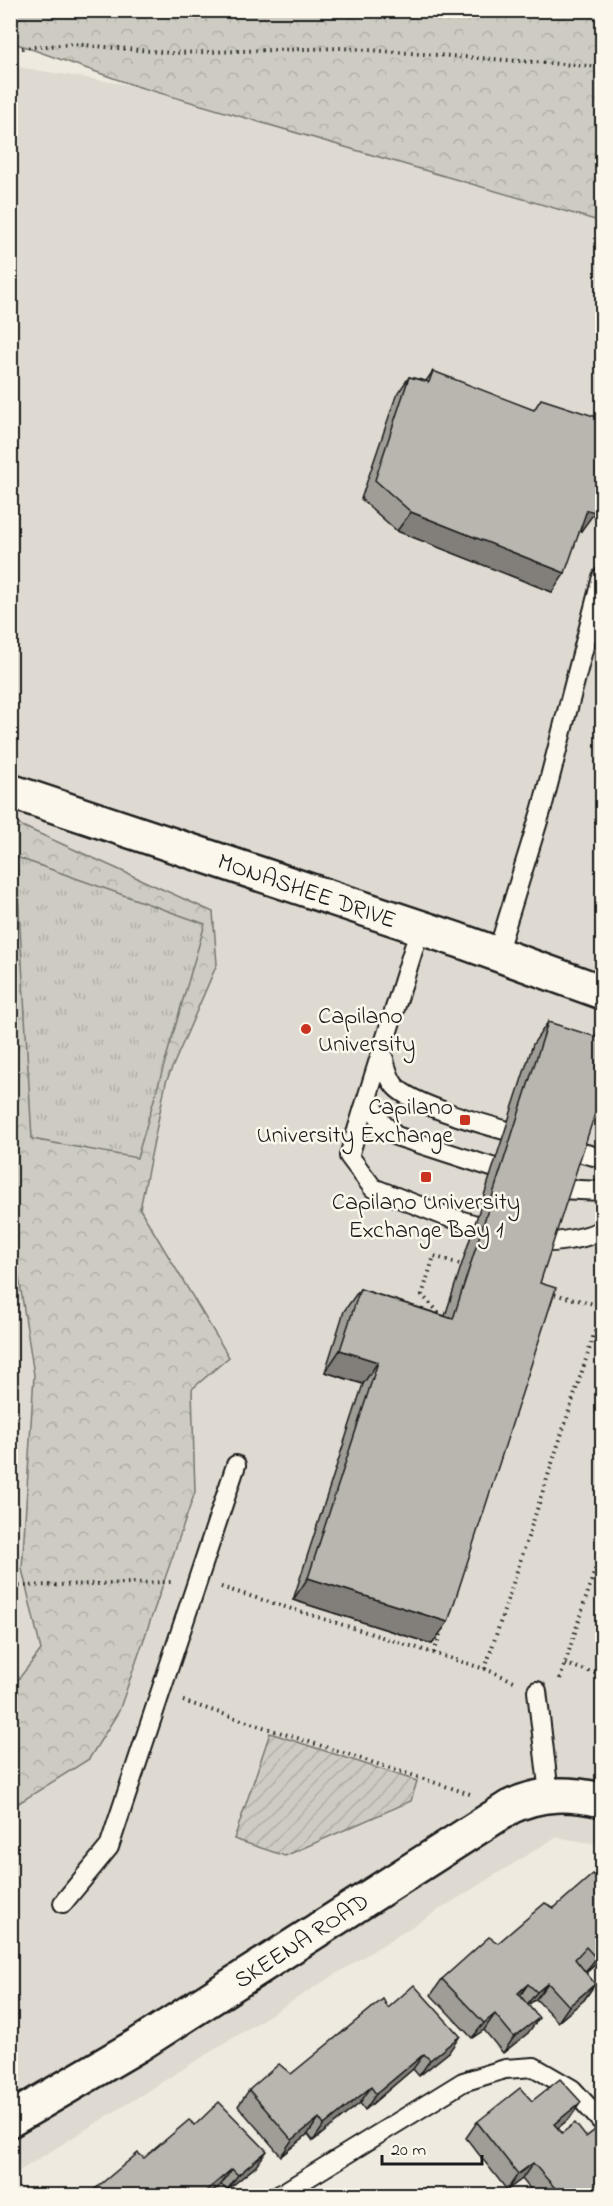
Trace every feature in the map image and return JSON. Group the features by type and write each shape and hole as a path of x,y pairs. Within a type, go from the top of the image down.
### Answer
{"street":[{"name":"MONASHEE DRIVE","path":"10,791 497,954 603,992"},
{"name":"SKEENA ROAD","path":"10,2120 138,2045 510,1807 525,1799 549,1794 579,1795 603,1800"}],"lane":[{"path":"497,954 542,808 603,578"},
{"path":"420,928 349,1156 373,1188 445,1216 539,1243 594,1235 603,1229"},
{"path":"382,1051 388,1074 396,1087 416,1101 572,1151 603,1158"},
{"path":"368,1097 382,1123 396,1136 558,1189 603,1191"},
{"path":"63,1904 109,1847 236,1466"},
{"path":"537,1691 549,1794"},
{"path":"278,2196 463,2082 505,2069 534,2067 572,2090 603,2122"}],"path":[{"path":"10,49 73,44 172,53 341,48 603,67"},
{"path":"446,1320 422,1295 434,1256 466,1266"},
{"path":"485,1669 603,1308 542,1290"},
{"path":"549,1305 552,1294"},
{"path":"216,1586 485,1669 537,1691 559,1681 603,1548"},
{"path":"19,1586 181,1582"},
{"path":"434,1653 445,1619"},
{"path":"565,1665 603,1675"},
{"path":"160,1693 510,1807"}],"shaded area":[{"name":"Capilano University","path":"11,66 136,86 602,222 602,1845 556,1837 11,2176"}],"green space":[{"path":"11,10 602,11 602,222 136,86 11,42"},
{"path":"11,821 213,912 217,964 166,1082 140,1209 229,1357 192,1389 195,1492 119,1711 89,1759 11,1808 10,1690 41,1650 22,1569 34,1375 11,1225"},
{"path":"16,857 205,924 137,1158 32,1139"},
{"path":"270,1733 417,1781 411,1801 285,1856 234,1839"}],"building":[{"path":"433,371 534,410 541,399 603,419 603,470 598,481 603,484 603,501 595,512 587,510 565,573 411,512 375,480 409,377 429,382"},
{"path":"548,1022 603,1039 603,1089 540,1283 556,1288 448,1622 308,1578 378,1362 340,1350 360,1289 453,1319"},
{"path":"593,1874 603,1883 603,1952 596,1958 586,1947 575,1959 595,1984 569,2006 548,1983 537,1992 528,1984 518,1993 539,2018 514,2037 495,2014 484,2023 442,1979 489,1937 498,1943 545,1903 554,1908"},
{"path":"414,1985 460,2036 430,2060 424,2054 376,2094 371,2087 324,2125 319,2118 292,2140 249,2090 279,2064 291,2074 383,1999 388,2008"},
{"path":"560,2079 581,2102 554,2124 562,2133 575,2123 586,2137 603,2124 603,2188 594,2196 562,2196 533,2163 518,2174 477,2122 520,2088 532,2101"},
{"path":"219,2102 267,2151 238,2175 232,2169 200,2196 90,2196 89,2194 138,2153 144,2158 189,2120 195,2125"},
{"path":"425,2188 431,2196 416,2196"}],"place":[{"name":"Capilano University","path":"306,1029"},
{"name":"Capilano University Exchange","path":"465,1120"},
{"name":"Capilano University Exchange Bay 1","path":"426,1177"}]}
